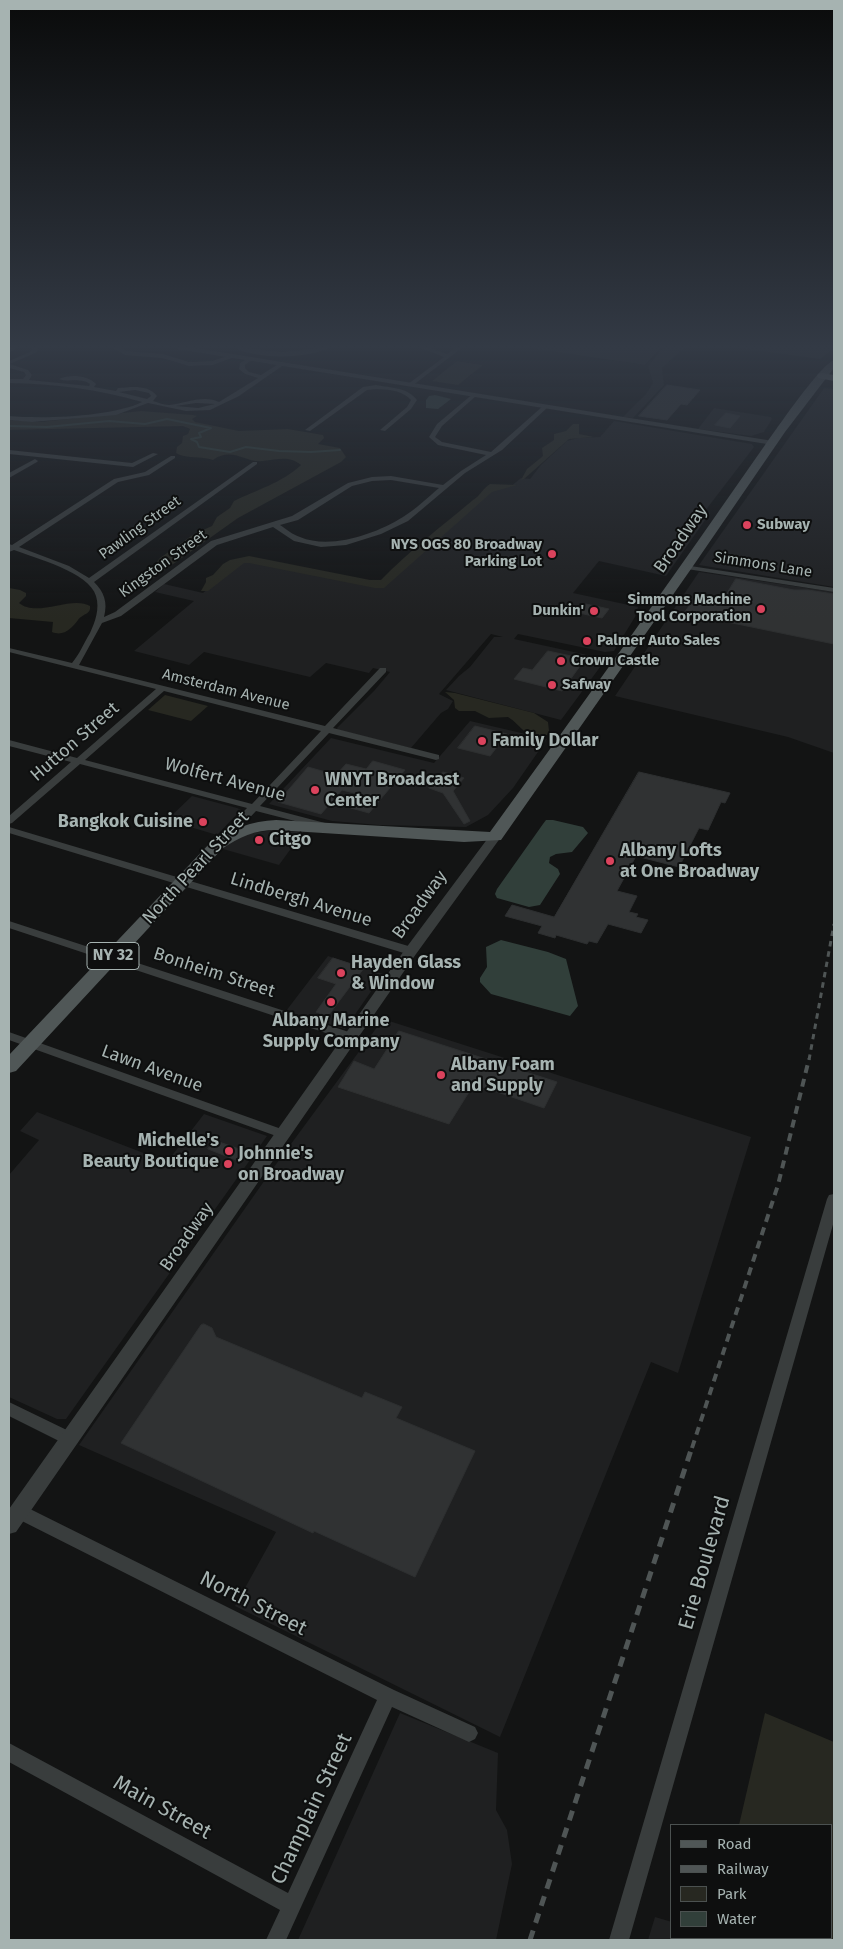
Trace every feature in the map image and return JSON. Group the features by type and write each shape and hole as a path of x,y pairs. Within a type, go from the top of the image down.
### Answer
{"main road":[{"name":"Broadway","path":"495,837 776,438"},
{"name":"NY 32","path":"216,846 236,834 258,827 290,826 335,829"},
{"name":"Wolfert Avenue","path":"335,829 464,837 495,837"},
{"name":"North Pearl Street","path":"9,1066 216,846"}],"street":[{"path":"432,438 440,444 492,454"},
{"path":"275,525 292,536 307,542 326,545 346,543 367,537 405,519 466,469 492,454 513,438"},
{"path":"740,438 772,443"},
{"path":"9,452 133,466 155,454"},
{"path":"10,548 116,480 147,474 173,457"},
{"path":"9,476 35,461"},
{"name":"Pawling Street","path":"90,580 254,463"},
{"name":"Kingston Street","path":"98,622 122,611 214,543 275,525 305,513 342,487 362,481 395,478 445,487"},
{"path":"10,548 66,568 90,580 99,592 102,601 101,615 79,661 74,666"},
{"name":"Simmons Lane","path":"687,567 834,590"},
{"name":"Amsterdam Avenue","path":"9,650 436,757"},
{"name":"North Pearl Street","path":"216,846 383,670"},
{"name":"Hutton Street","path":"9,821 163,688"},
{"name":"Wolfert Avenue","path":"9,743 335,829"},
{"name":"Lindbergh Avenue","path":"9,830 411,951"},
{"name":"Broadway","path":"14,1518 411,951 495,837"},
{"name":"Bonheim Street","path":"9,924 351,1037"},
{"name":"Lawn Avenue","path":"9,1036 283,1134"},
{"name":"Erie Boulevard","path":"619,1940 834,1199"},
{"path":"9,1409 70,1439"},
{"name":"North Street","path":"14,1518 469,1733"},
{"name":"Champlain Street","path":"276,1940 388,1696"},
{"name":"Main Street","path":"9,1752 292,1906"}],"shaded area":[{"path":"578,438 716,438 752,444 754,447 705,511 710,513 666,576 599,561 573,593 638,607 635,617 614,651 605,652 518,634 514,639 606,659 561,720 446,690 470,667 494,637 503,637 491,634 439,694 453,701 448,709 441,713 411,748 338,730 337,728 390,672 373,668 369,673 326,663 310,677 204,652 189,665 134,651 194,601 155,592 164,584 203,593 243,560 381,585 498,485 510,487 521,478 530,479 541,465 567,441"},
{"path":"789,438 834,438 834,587 699,565"},
{"name":"Simmons Machine Tool Corporation","path":"699,572 834,592 834,753 788,737 615,696"},
{"path":"470,721 547,739 513,788 488,815 466,827 379,825 332,821 269,804 331,738 434,763"},
{"path":"192,796 241,810 217,835 167,820"},
{"path":"273,830 303,832 279,865 223,849 245,834"},
{"path":"328,956 383,974 345,1029 286,1011"},
{"path":"383,1019 751,1137 678,1373 651,1362 500,1737 235,1606 276,1532 79,1445 274,1167"},
{"path":"37,1112 167,1162 204,1114 267,1136 66,1419 57,1419 9,1397 9,1175 39,1140 20,1131"},
{"path":"400,1713 498,1753 496,1810 507,1830 512,1864 496,1940 298,1940"},
{"path":"655,1917 670,1921 670,1939 704,1940 648,1940"}],"green space":[{"path":"183,438 324,438 318,444 340,448 346,457 341,462 238,518 145,584 141,584 139,576 150,570 160,558 194,534 212,526 217,517 230,508 234,501 286,477 301,465 287,459 257,461 233,455 220,456 213,460 188,457 176,453 177,447 182,443"},
{"path":"554,438 582,438 569,439 521,480 527,469 543,456 542,448 554,440"},
{"path":"490,484 517,485 492,492 384,588 375,588 244,563 208,591 201,591 206,578 213,575 223,564 230,560 249,556 370,580 381,580"},
{"path":"9,588 26,593 26,596 19,603 26,607 45,608 83,603 90,606 90,609 88,613 64,633 52,632 53,622 9,618"},
{"path":"445,692 534,713 548,722 549,731 547,735 533,735 524,731 508,717 489,718 475,711 459,711 455,708 454,700"},
{"path":"165,695 208,706 191,721 148,710"},
{"path":"765,1713 834,1742 834,1940 830,1939 833,1939 833,1824 739,1824"}],"water":[{"path":"546,820 583,827 588,833 572,852 556,854 550,857 549,863 558,869 560,874 540,905 529,907 497,898 495,894 497,889 543,824"},
{"path":"501,940 548,952 566,959 578,1006 570,1016 491,994 480,982 480,978 487,967 486,947"}],"building":[{"name":"Simmons Machine Tool Corporation","path":"736,579 794,590 834,594 834,644 684,613 694,599 720,604"},
{"name":"Dunkin'","path":"586,604 609,609 602,618 579,613"},
{"path":"548,651 585,659 562,691 514,679 523,668 532,670"},
{"name":"Family Dollar","path":"475,726 507,734 490,756 458,748"},
{"path":"373,761 405,770 369,813 351,808 362,795 342,790 321,814 278,802 308,767 336,775 346,764 366,769"},
{"path":"443,772 464,778 453,791 470,821 464,824 443,793 429,788"},
{"name":"Albany Lofts at One Broadway","path":"639,772 730,793 725,803 721,802 708,830 699,828 679,867 636,856 617,891 637,896 629,912 638,914 636,917 648,920 641,933 608,924 597,943 589,941 587,944 556,935 555,938 538,933 542,926 505,916 512,905 554,917"},
{"name":"Hayden Glass & Window","path":"333,958 364,968 328,1016 316,1012 336,984 318,978"},
{"name":"Albany Foam and Supply","path":"399,1031 557,1082 544,1108 474,1084 449,1124 338,1087 354,1061 374,1069"},
{"name":"Michelle's Beauty Boutique","path":"215,1140 242,1150 236,1160 208,1149"},
{"path":"204,1324 212,1328 216,1337 362,1398 365,1392 402,1407 396,1418 475,1451 415,1577 314,1531 313,1533 121,1443 201,1325"}],"waterway":[{"path":"196,438 191,439 197,442 199,447 230,452 246,447 279,451 311,452 340,450"}],"railway":[{"path":"809,1060 834,924"},
{"path":"692,1448 778,1185 809,1059"},
{"path":"530,1940 692,1447"}],"place":[{"name":"Subway","path":"747,525"},
{"name":"NYS OGS 80 Broadway Parking Lot","path":"552,554"},
{"name":"Simmons Machine Tool Corporation","path":"761,609"},
{"name":"Dunkin'","path":"594,611"},
{"name":"Palmer Auto Sales","path":"587,641"},
{"name":"Crown Castle","path":"561,661"},
{"name":"Safway","path":"552,685"},
{"name":"Family Dollar","path":"482,741"},
{"name":"WNYT Broadcast Center","path":"315,790"},
{"name":"Bangkok Cuisine","path":"203,822"},
{"name":"Citgo","path":"259,840"},
{"name":"Albany Lofts at One Broadway","path":"610,861"},
{"name":"Hayden Glass & Window","path":"341,973"},
{"name":"Albany Marine Supply Company","path":"331,1002"},
{"name":"Albany Foam and Supply","path":"441,1075"},
{"name":"Michelle's Beauty Boutique","path":"229,1151"},
{"name":"Johnnie's on Broadway","path":"228,1164"}]}
